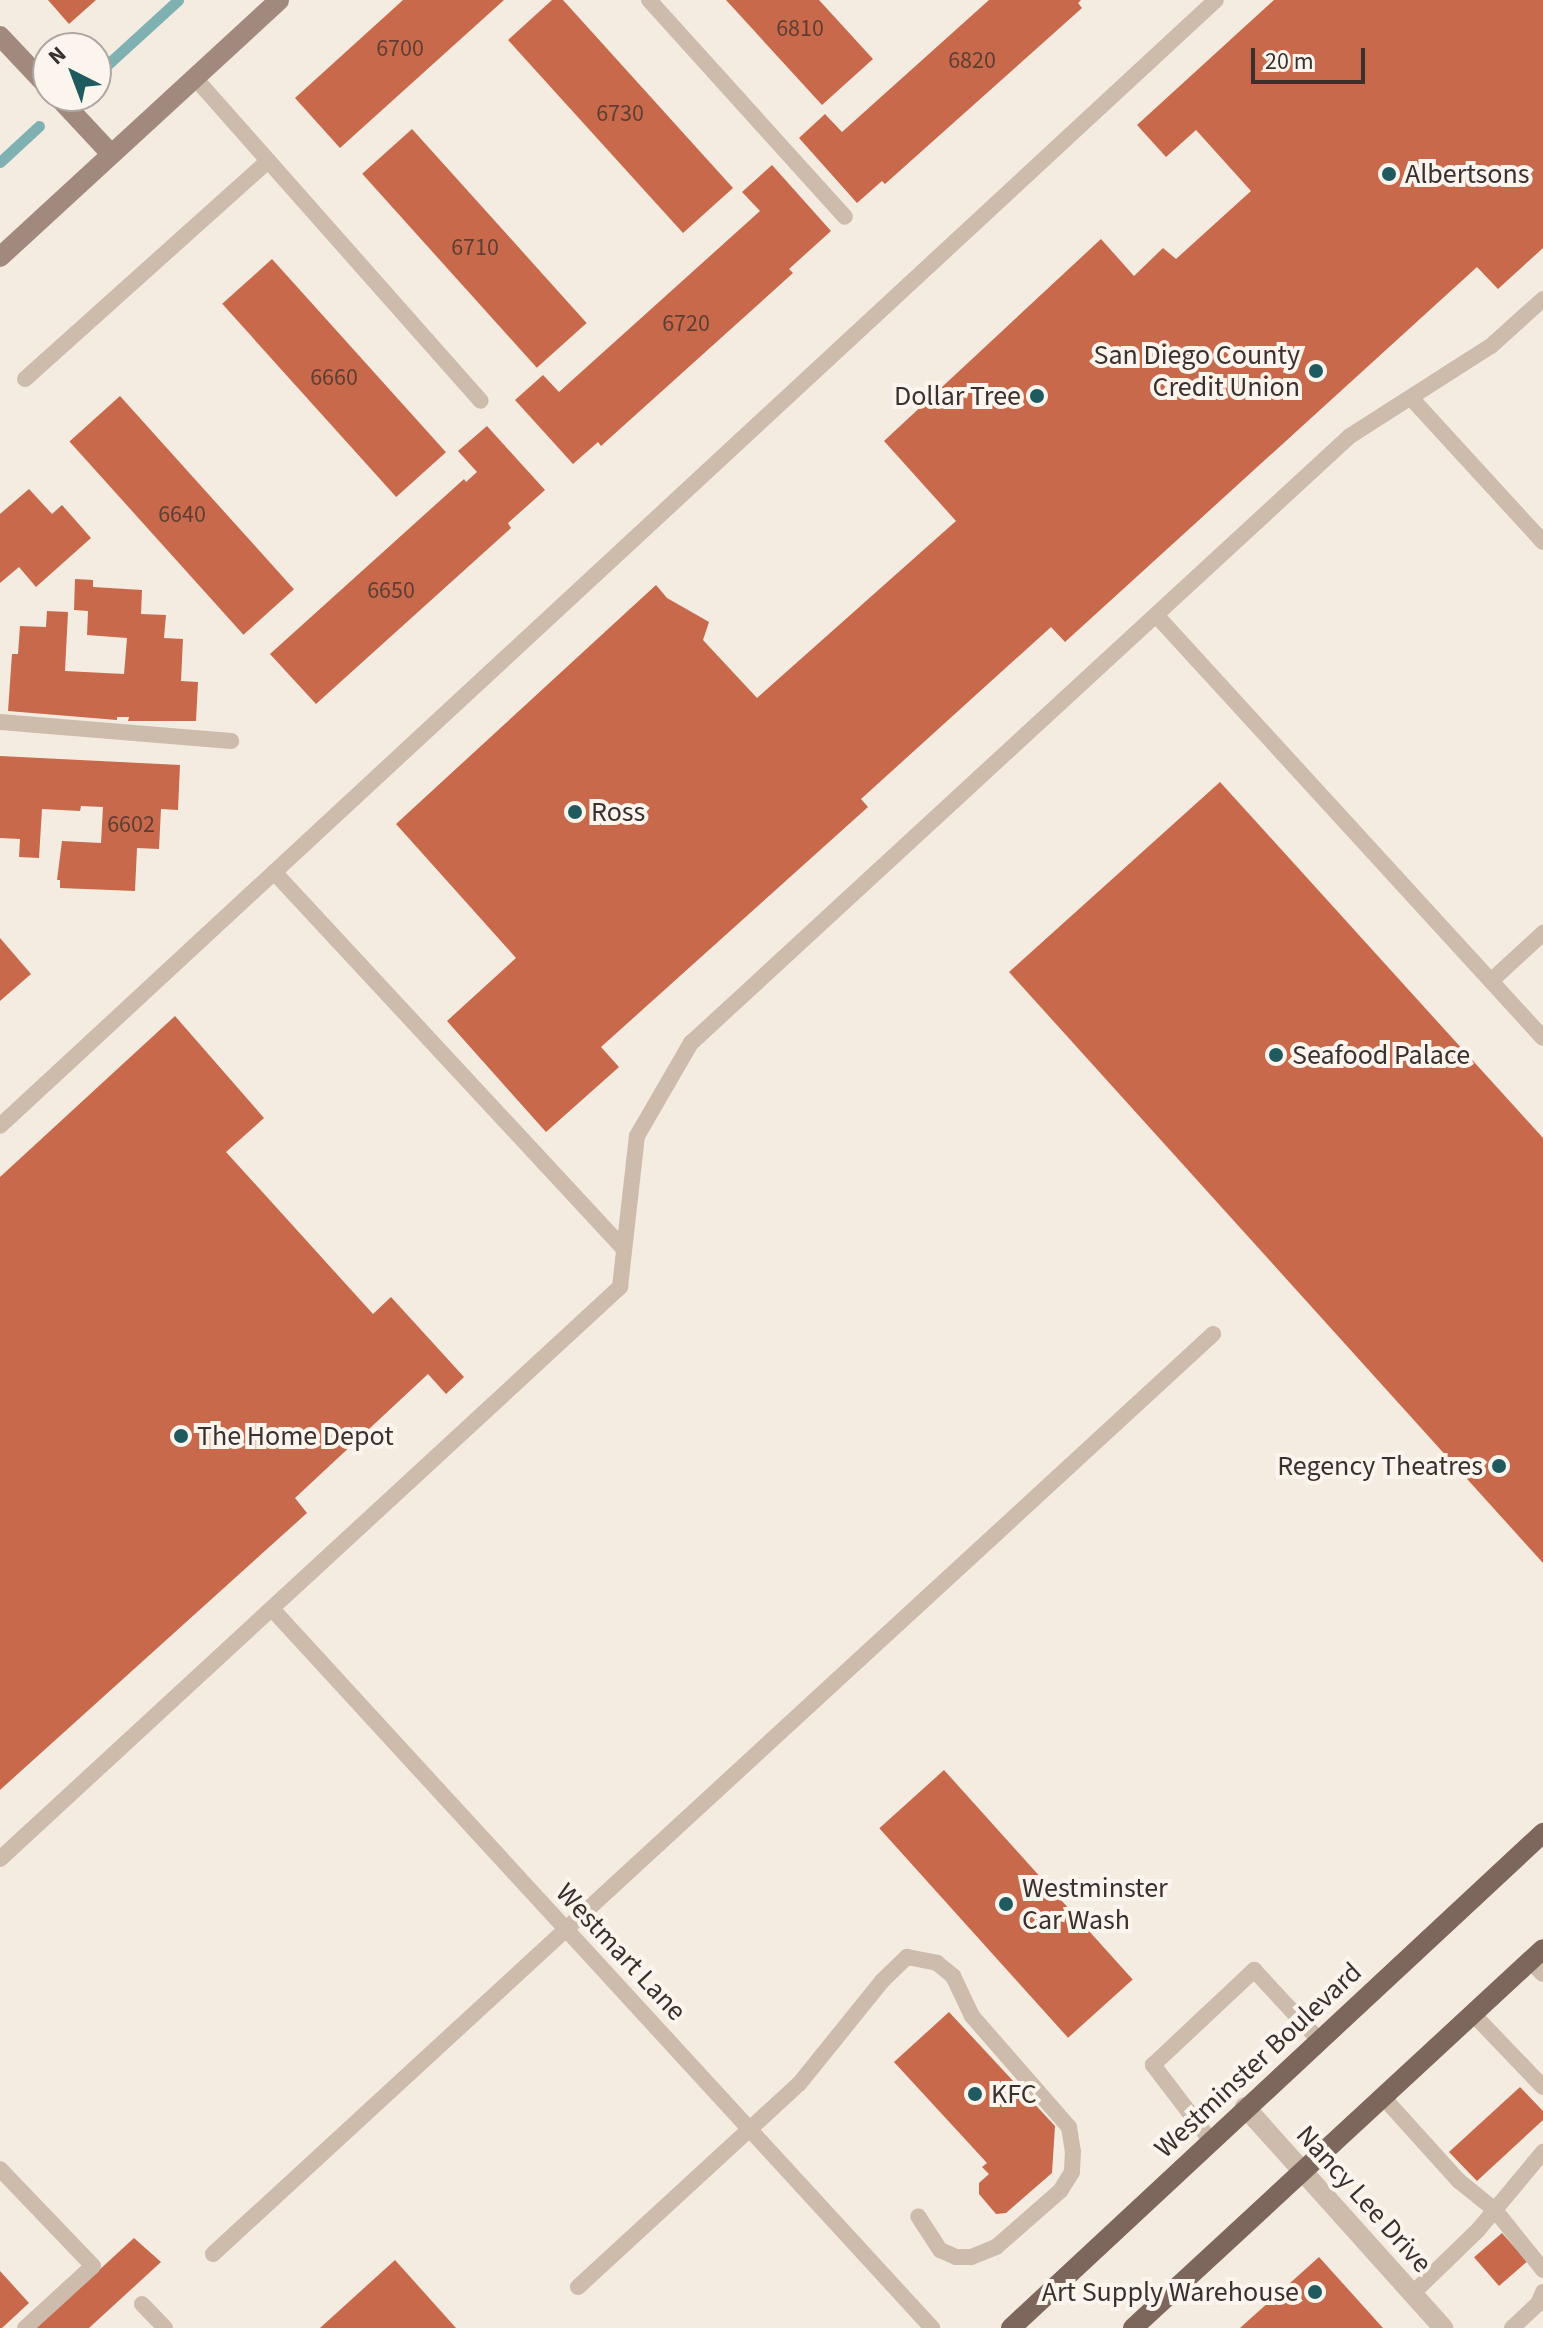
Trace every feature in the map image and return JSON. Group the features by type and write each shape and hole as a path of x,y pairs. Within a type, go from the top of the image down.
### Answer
{"main road":[{"name":"Westminster Boulevard","path":"1011,2328 1543,1833"},
{"path":"1133,2328 1473,2014 1539,1961"}],"street":[{"path":"0,257 279,0"},
{"path":"0,36 32,70"},
{"path":"72,112 111,154"},
{"name":"Nancy Lee Drive","path":"1245,2107 1443,2328"}],"lane":[{"path":"649,0 845,217"},
{"path":"0,1126 1216,0"},
{"path":"195,78 481,401"},
{"path":"25,379 267,162"},
{"path":"0,1859 620,1287 637,1136 691,1043 1350,436 1491,346 1543,299"},
{"path":"1412,399 1543,542"},
{"path":"1156,615 1543,1038"},
{"path":"0,722 231,741"},
{"path":"274,872 624,1249"},
{"path":"1491,981 1543,933"},
{"path":"213,2254 1213,1334"},
{"name":"Westmart Lane","path":"273,1610 932,2328"},
{"path":"578,2287 816,2065 882,1981 907,1957 937,1963 953,1976 972,2016 1069,2127 1073,2151 1072,2172 1060,2191 996,2247 971,2257 956,2257 940,2250 918,2216"},
{"path":"1211,2141 1153,2065 1254,1970 1320,2041"},
{"path":"1473,2014 1543,2087"},
{"path":"1383,2097 1459,2181 1495,2210 1543,2270"},
{"path":"1412,2294 1495,2210 1543,2152"},
{"path":"0,2169 93,2266 25,2328"},
{"path":"1512,2328 1538,2304 1543,2292"},
{"path":"142,2304 165,2328"}],"building":[{"path":"48,0 96,0 69,24"},
{"path":"403,0 504,0 340,148 295,98"},
{"path":"552,0 563,0 733,188 683,233 508,40"},
{"path":"726,0 819,0 873,59 822,105"},
{"path":"989,0 1081,0 1078,3 1082,8 885,184 882,181 857,203 799,138 825,114 842,132"},
{"path":"1274,0 1543,0 1543,248 1498,289 1477,267 1065,642 1051,627 861,799 868,807 601,1047 619,1067 546,1132 447,1021 516,958 396,824 656,585 667,598 709,622 703,640 757,698 956,521 884,441 1101,239 1134,276 1163,248 1176,259 1251,191 1196,130 1166,157 1137,125"},
{"path":"412,129 587,323 537,368 362,174"},
{"path":"772,165 831,231 789,269 793,273 601,446 598,442 573,464 515,400 543,375 559,392 760,211 742,192"},
{"path":"272,259 446,452 396,497 222,304"},
{"path":"120,396 294,589 243,635 69,442"},
{"path":"487,426 545,490 508,523 511,528 316,704 270,654 464,479 466,482 477,472 458,451"},
{"path":"29,489 52,514 62,505 91,538 36,587 19,567 0,583 0,514"},
{"path":"75,579 93,580 93,587 142,590 141,614 166,615 164,638 183,639 181,681 198,682 196,721 128,721 129,717 117,717 117,720 8,711 12,654 18,654 20,626 46,627 47,611 68,612 65,671 124,674 127,638 87,635 88,611 74,610"},
{"path":"0,756 180,765 178,810 161,809 159,849 137,848 135,891 60,888 60,880 57,880 62,841 101,843 103,807 81,806 80,811 42,809 39,858 19,857 20,839 0,838"},
{"name":"Seafood Palace","path":"1220,782 1543,1138 1543,1563 1009,972"},
{"path":"0,938 31,974 0,1001"},
{"name":"The Home Depot","path":"175,1016 264,1118 226,1152 373,1314 391,1297 464,1377 446,1394 428,1374 295,1498 307,1513 0,1790 0,1177"},
{"name":"Westminster Car Wash","path":"944,1770 1133,1980 1068,2038 879,1828"},
{"name":"KFC","path":"949,2012 1055,2126 1052,2173 1006,2213 996,2214 979,2194 979,2183 989,2174 982,2167 987,2163 894,2062"},
{"path":"1520,2087 1543,2111 1543,2120 1477,2181 1449,2152"},
{"path":"1502,2233 1527,2262 1499,2286 1474,2257"},
{"path":"134,2238 161,2262 89,2328 36,2328"},
{"name":"Art Supply Warehouse","path":"1319,2257 1383,2328 1240,2328"},
{"path":"395,2260 456,2328 320,2328"},
{"path":"0,2271 29,2303 2,2328 0,2328"}],"waterway":[{"path":"112,60 178,0"},
{"path":"0,162 39,126"}],"place":[{"name":"Albertsons","path":"1389,174"},
{"name":"San Diego County Credit Union","path":"1316,371"},
{"name":"Dollar Tree","path":"1037,396"},
{"name":"Ross","path":"575,812"},
{"name":"Seafood Palace","path":"1276,1055"},
{"name":"The Home Depot","path":"181,1436"},
{"name":"Regency Theatres","path":"1499,1466"},
{"name":"Westminster Car Wash","path":"1006,1904"},
{"name":"KFC","path":"975,2094"},
{"name":"Art Supply Warehouse","path":"1315,2292"}]}
